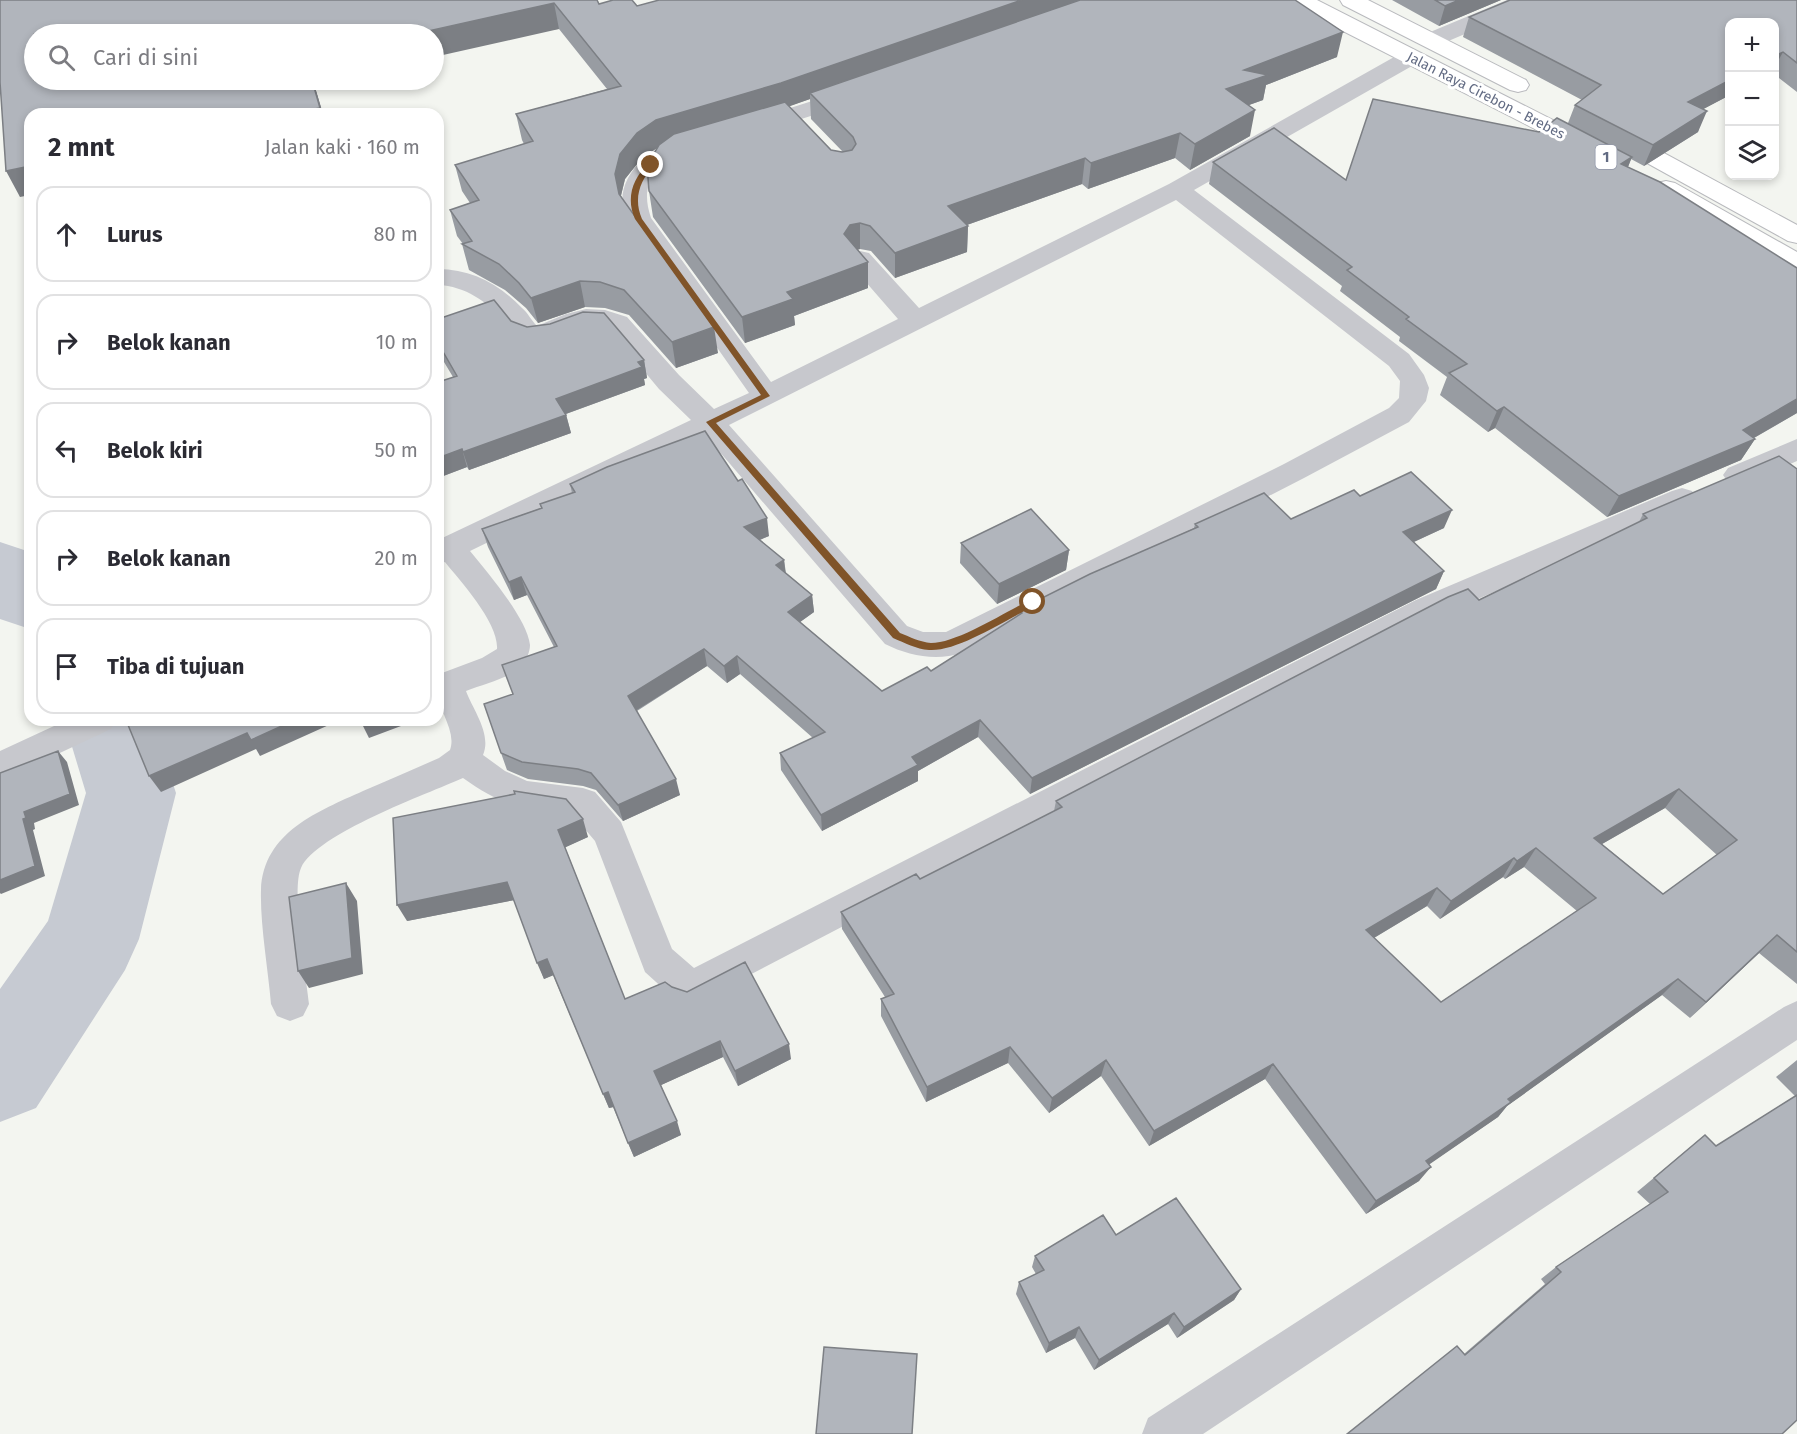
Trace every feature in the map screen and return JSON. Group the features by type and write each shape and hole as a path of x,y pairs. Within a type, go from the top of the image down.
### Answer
{"highway":[{"name":"Jalan Raya Cirebon - Brebes","path":"1300,0 1512,107 1790,252"},
{"name":"Jalan Raya Cirebon - Brebes","path":"1352,0 1534,94 1512,107"},
{"name":"1","path":"1600,128 1797,235"}],"street":[{"path":"1431,40 1525,0"},
{"path":"290,1004 279,890 280,871 288,858 309,834 325,824 451,768 464,760 469,750 468,736 449,688 453,682 506,660 514,652 515,643 507,624 444,550 766,396 1178,189 1411,57"},
{"path":"766,396 639,219 634,209 637,183 642,173 658,159 724,136 799,123 878,86"},
{"path":"444,277 459,277 489,293 516,317 528,333 546,333 584,317 607,319 618,323 669,382 710,422 896,635 906,641 931,646 951,644 1284,477 1399,415 1412,402 1416,389 1414,382 1399,360 1178,189"},
{"path":"860,259 914,320"},
{"path":"464,760 493,782 523,795 583,802 609,833 658,960 690,989 1427,608 1797,449"},
{"path":"0,767 87,726"},
{"path":"1164,1434 1797,1019"}],"building":[{"path":"0,0 597,0 599,4 613,0 632,0 637,6 659,0 1022,0 781,83 656,120 637,133 620,154 615,174 619,194 714,327 672,342 624,290 600,282 580,281 531,298 499,264 462,244 472,241 450,210 479,200 455,165 533,141 516,114 621,86 554,3 444,28 444,24 24,24 24,90 315,90 320,108 24,108 24,167 6,171 0,82"},
{"path":"1080,0 1295,0 1343,32 1244,70 1268,75 1226,89 1255,110 1195,144 1180,133 1091,163 1085,158 948,206 968,226 895,253 870,226 860,223 850,225 844,234 868,262 787,292 793,299 742,317 649,191 647,165 659,145 674,134 785,102 831,150 842,152 852,150 856,144 853,137 810,93"},
{"path":"1435,0 1459,0 1445,6"},
{"path":"1510,0 1797,0 1797,63 1783,52 1779,54 1779,18 1725,18 1725,83 1688,102 1707,111 1653,145 1575,105 1601,85 1469,17"},
{"path":"1373,99 1539,132 1557,118 1632,157 1621,164 1660,182 1797,268 1797,399 1743,430 1755,439 1619,496 1504,407 1497,411 1449,373 1467,364 1406,319 1409,317 1347,270 1352,267 1213,162 1274,128 1346,180"},
{"path":"494,300 511,321 527,327 550,324 583,312 604,313 644,360 638,362 642,367 556,399 566,415 463,452 462,449 444,456 444,380 457,376 444,353 444,317"},
{"path":"705,431 738,481 742,479 767,518 744,527 784,560 776,565 812,595 788,612 882,691 927,667 931,671 1022,613 1020,609 1090,574 1198,527 1195,524 1264,493 1291,519 1354,490 1360,496 1411,472 1452,510 1403,532 1444,571 1032,778 980,720 912,757 918,765 821,815 780,753 825,732 737,656 724,666 704,649 628,696 676,779 618,805 591,773 578,769 522,762 501,753 484,704 513,694 502,665 557,646 521,577 509,582 482,529 542,508 540,504 575,492 570,484 607,467"},
{"path":"1779,456 1797,469 1797,952 1777,935 1706,1002 1678,979 1508,1099 1511,1102 1426,1161 1431,1167 1376,1201 1273,1064 1154,1131 1106,1060 1052,1098 1010,1047 927,1087 881,999 894,994 841,912 916,874 920,879 1062,807 1056,801 1448,597 1468,589 1479,600 1647,518 1643,514","holes":["1679,789 1737,840 1663,894 1594,838","1536,848 1596,898 1441,1002 1366,930 1437,888 1451,901 1514,858 1517,861"]},
{"path":"1031,509 1069,550 999,584 961,543"},
{"path":"128,726 282,726 251,740 247,733 149,776"},
{"path":"58,751 70,794 24,812 26,818 23,819 35,866 0,880 0,773"},
{"path":"514,791 566,799 583,819 558,830 625,999 665,982 687,992 745,962 789,1044 735,1071 720,1041 654,1071 677,1121 628,1143 608,1092 603,1094 547,959 537,963 507,882 397,905 393,818 515,794"},
{"path":"346,883 352,958 298,971 289,897"},
{"path":"1797,1095 1797,1420 1782,1434 1347,1434 1457,1346 1465,1355 1561,1272 1556,1267 1668,1192 1654,1178 1705,1135 1716,1146"},
{"path":"1176,1198 1241,1289 1184,1327 1174,1313 1099,1360 1079,1327 1049,1343 1019,1282 1044,1270 1035,1256 1103,1215 1116,1235"},
{"path":"824,1347 917,1354 912,1434 816,1434"}],"waterway":[{"path":"0,572 24,593"},
{"path":"0,1074 91,939 131,793 110,726"}],"route":[{"path":"651,165 642,173 637,183 634,209 766,396 710,422 896,635 906,641 931,646 951,644 1033,602"}]}
